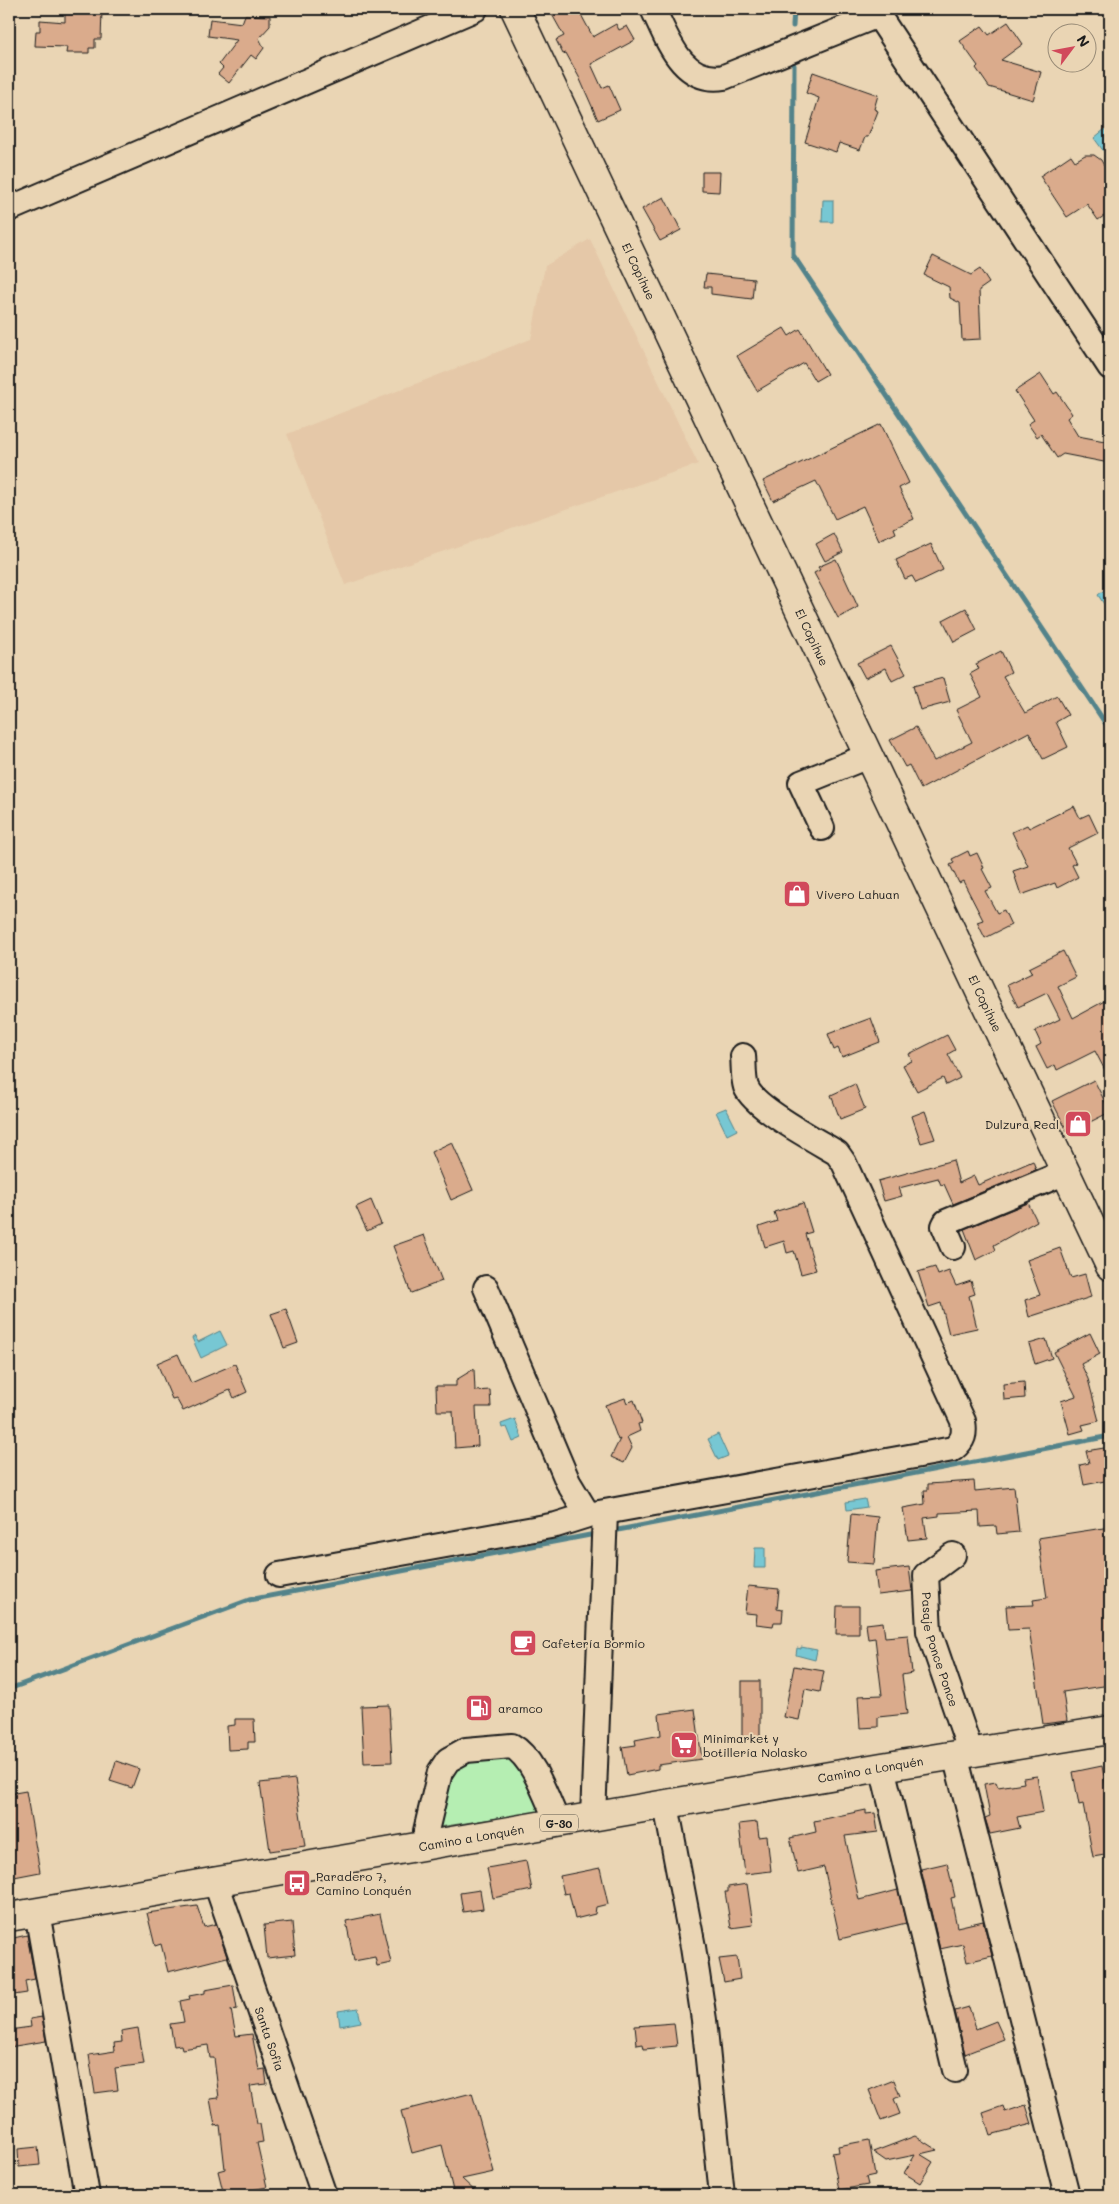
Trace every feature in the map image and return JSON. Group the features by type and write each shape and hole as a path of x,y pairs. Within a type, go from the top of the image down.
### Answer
{"main road":[{"name":"El Copihue","path":"515,9 1110,1266"},
{"name":"Camino a Lonquén","path":"9,1917 215,1880 1110,1730"}],"street":[{"path":"9,209 475,9"},
{"path":"652,9 674,51 683,63 698,75 711,79 724,77 886,12 1110,367"},
{"path":"822,828 802,783 868,756"},
{"path":"279,1575 556,1525 597,1514 953,1448 960,1443 965,1432 962,1421 844,1163 837,1153 767,1110 754,1097 746,1088 743,1056"},
{"path":"953,1247 944,1226 946,1222 1066,1172"},
{"path":"486,1288 568,1482 597,1514 593,1817"},
{"name":"Pasaje Ponce Ponce","path":"953,1555 926,1575 929,1631 963,1754"},
{"path":"426,1845 426,1831 440,1772 448,1760 466,1750 512,1746 517,1749 528,1760 558,1823"},
{"path":"963,1754 1067,2195"},
{"path":"882,1767 955,2070"},
{"path":"666,1805 692,1937 704,2020 722,2195"},
{"name":"Santa Sofia","path":"215,1880 324,2195"},
{"path":"37,1912 87,2195"}],"shaded area":[{"path":"590,239 698,464 345,585 287,434 531,339 545,266"}],"green space":[{"path":"506,1755 518,1765 542,1806 538,1812 439,1827 451,1763"}],"water":[{"path":"1105,129 1110,136 1110,160 1094,138"},
{"path":"823,200 833,200 833,222 822,222"},
{"path":"1108,587 1110,590 1110,613 1098,595"},
{"path":"726,1108 737,1130 727,1135 716,1112"},
{"path":"220,1331 227,1345 201,1358 192,1338 195,1336 198,1342"},
{"path":"515,1419 522,1438 513,1442 507,1427 502,1428 501,1424"},
{"path":"718,1434 728,1456 718,1460 708,1439"},
{"path":"865,1499 867,1507 847,1510 846,1502"},
{"path":"755,1548 765,1548 765,1568 754,1568"},
{"path":"801,1647 817,1650 815,1660 796,1655 797,1648 801,1649"},
{"path":"358,2008 361,2022 340,2026 338,2011"}],"building":[{"path":"69,9 102,11 101,39 95,39 95,48 89,48 89,53 66,53 67,47 35,46 36,31 40,31 40,20 65,22 65,12 69,12"},
{"path":"549,9 578,9 593,37 616,24 619,30 627,26 635,40 591,64 602,88 609,85 620,110 598,120 579,77 566,53 563,54 556,40 564,36"},
{"path":"245,15 270,16 270,26 259,38 264,48 256,59 251,55 229,83 218,74 223,68 219,64 237,40 208,36 210,19 242,23"},
{"path":"1008,22 1023,44 1001,60 1041,72 1033,100 989,87 976,68 978,66 960,41 982,26 989,35"},
{"path":"813,72 878,95 874,109 878,111 868,137 865,137 860,150 839,143 836,152 805,142 819,98 806,93"},
{"path":"1071,155 1075,161 1085,155 1094,155 1101,160 1110,177 1110,212 1098,220 1087,204 1067,217 1040,176"},
{"path":"702,172 720,172 719,192 702,191"},
{"path":"664,197 681,230 660,241 642,209"},
{"path":"933,256 971,275 980,269 989,283 979,290 981,339 962,340 960,303 950,298 949,287 924,275"},
{"path":"706,274 754,279 752,299 711,294 711,287 704,287"},
{"path":"784,328 789,336 800,329 827,374 815,381 804,363 757,391 737,356"},
{"path":"1041,374 1054,394 1057,392 1072,414 1067,418 1078,436 1110,442 1109,463 1063,454 1057,458 1041,434 1037,437 1028,424 1034,420 1015,391"},
{"path":"881,424 909,483 899,488 914,519 894,528 896,533 879,541 863,506 835,519 816,481 773,501 763,481"},
{"path":"834,534 843,552 825,561 816,544"},
{"path":"931,544 943,570 916,583 912,576 905,579 896,560"},
{"path":"836,559 858,607 838,618 814,573 820,570 818,567"},
{"path":"966,608 977,630 954,642 943,620"},
{"path":"891,646 906,674 892,681 886,668 865,678 857,663"},
{"path":"1001,651 1011,672 1003,676 1025,713 1057,696 1068,715 1056,722 1068,747 1043,759 1029,732 921,789 909,765 905,767 890,740 916,727 934,761 972,742 956,710 982,697 970,674 979,669 976,664"},
{"path":"943,678 950,702 920,710 913,686"},
{"path":"1074,806 1080,818 1089,814 1098,833 1068,848 1076,863 1072,865 1078,877 1057,888 1055,883 1021,895 1013,871 1028,866 1012,832 1027,825 1029,828"},
{"path":"968,851 970,856 977,853 984,868 982,869 992,888 985,891 997,913 1004,910 1011,925 985,938 977,922 983,920 963,881 959,883 950,865 954,863 952,859"},
{"path":"1063,951 1076,977 1058,986 1073,1018 1110,998 1110,1080 1095,1051 1057,1070 1055,1065 1047,1069 1036,1047 1041,1044 1035,1031 1060,1019 1047,993 1018,1007 1007,985 1032,973 1029,968"},
{"path":"871,1018 880,1042 842,1057 838,1048 834,1050 828,1034"},
{"path":"947,1035 955,1050 948,1054 960,1078 946,1085 943,1078 917,1091 903,1065 912,1061 909,1054"},
{"path":"1094,1080 1110,1112 1068,1133 1052,1101"},
{"path":"855,1084 865,1109 840,1119 831,1095"},
{"path":"925,1111 935,1139 921,1143 912,1116"},
{"path":"452,1142 473,1190 451,1200 431,1152"},
{"path":"953,1160 959,1183 974,1176 978,1185 1033,1161 1036,1170 953,1204 944,1184 941,1185 938,1178 899,1188 902,1196 884,1201 878,1181"},
{"path":"371,1200 381,1224 367,1231 356,1207"},
{"path":"803,1203 812,1232 805,1234 816,1270 801,1274 794,1251 787,1253 784,1241 765,1247 759,1227 777,1221 774,1212"},
{"path":"1028,1203 1037,1221 994,1245 996,1250 976,1260 964,1229"},
{"path":"424,1235 442,1281 411,1293 393,1246"},
{"path":"1060,1248 1071,1278 1085,1274 1091,1297 1029,1317 1025,1300 1040,1295 1027,1260"},
{"path":"935,1267 938,1275 949,1271 956,1286 971,1281 975,1294 969,1296 977,1328 949,1334 941,1303 929,1307 918,1272"},
{"path":"286,1309 298,1343 284,1348 271,1314"},
{"path":"1090,1333 1100,1354 1081,1364 1088,1379 1099,1421 1082,1425 1084,1430 1070,1434 1061,1401 1076,1396 1054,1352"},
{"path":"1046,1339 1052,1358 1035,1364 1029,1344"},
{"path":"178,1354 191,1383 235,1364 247,1392 234,1398 230,1390 183,1411 176,1398 172,1399 157,1363"},
{"path":"474,1369 475,1391 490,1390 491,1407 476,1407 478,1446 455,1448 453,1411 437,1411 436,1386 456,1386 456,1380"},
{"path":"1024,1382 1025,1398 1004,1400 1003,1384"},
{"path":"625,1398 627,1403 634,1400 642,1423 638,1424 640,1431 627,1437 632,1448 624,1463 611,1457 620,1439 618,1440 605,1405"},
{"path":"1110,1447 1110,1480 1084,1485 1080,1465 1089,1463 1086,1451"},
{"path":"974,1481 975,1491 1014,1487 1019,1532 997,1534 996,1526 980,1527 979,1511 939,1513 939,1516 924,1518 927,1538 908,1540 903,1508 925,1504 924,1490 928,1490 928,1484"},
{"path":"851,1514 878,1517 874,1564 847,1562"},
{"path":"1110,1527 1110,1685 1063,1692 1067,1721 1043,1724 1029,1629 1008,1630 1006,1606 1034,1605 1033,1600 1047,1598 1038,1538"},
{"path":"909,1567 912,1591 878,1595 875,1571"},
{"path":"748,1586 779,1589 777,1609 783,1610 782,1622 774,1622 773,1626 756,1624 757,1614 745,1613"},
{"path":"837,1606 859,1606 859,1634 836,1634"},
{"path":"883,1622 885,1637 908,1635 912,1673 902,1675 907,1714 878,1717 878,1727 860,1728 858,1696 882,1695 875,1638 868,1639 866,1624"},
{"path":"794,1666 824,1671 820,1692 805,1689 799,1720 784,1717"},
{"path":"742,1681 760,1681 760,1737 742,1737"},
{"path":"389,1705 392,1762 364,1763 361,1706"},
{"path":"695,1709 702,1759 658,1765 658,1769 627,1775 622,1747 636,1745 635,1740 661,1735 659,1714"},
{"path":"235,1719 254,1719 255,1742 248,1742 248,1749 228,1750 227,1726 235,1725"},
{"path":"116,1761 139,1769 132,1788 110,1781"},
{"path":"1102,1766 1110,1808 1110,1854 1093,1857 1083,1804 1079,1805 1073,1772"},
{"path":"1037,1776 1043,1812 1017,1817 1020,1828 990,1834 985,1818 990,1816 984,1784 996,1782 998,1787 1024,1783 1023,1778"},
{"path":"295,1779 305,1846 270,1851 260,1783"},
{"path":"26,1791 40,1872 9,1878 9,1794"},
{"path":"866,1810 866,1814 875,1813 878,1832 845,1836 859,1900 898,1890 906,1923 840,1939 824,1867 798,1873 790,1838 816,1832 814,1821"},
{"path":"757,1822 759,1837 767,1836 771,1871 745,1874 739,1824"},
{"path":"526,1861 532,1890 493,1898 487,1868"},
{"path":"947,1863 955,1897 951,1898 957,1927 983,1921 992,1956 967,1962 963,1944 940,1949 921,1869"},
{"path":"600,1868 608,1904 596,1907 595,1914 575,1919 569,1893 564,1894 560,1876"},
{"path":"747,1884 753,1925 731,1928 725,1892 728,1892 728,1887"},
{"path":"480,1890 483,1909 463,1912 460,1893"},
{"path":"197,1906 204,1927 216,1924 227,1957 168,1972 161,1944 155,1946 147,1913"},
{"path":"380,1914 391,1963 377,1966 375,1957 354,1961 346,1921"},
{"path":"292,1922 295,1955 267,1958 264,1925"},
{"path":"27,1935 35,1979 25,1981 27,1993 14,1995 9,1968 9,1939"},
{"path":"737,1957 740,1979 724,1982 719,1959"},
{"path":"233,1985 237,2009 231,2010 236,2036 252,2034 259,2070 265,2069 267,2084 250,2086 257,2124 260,2124 263,2142 257,2143 267,2187 241,2192 242,2195 224,2195 218,2171 225,2169 220,2125 215,2126 210,2099 219,2098 214,2058 210,2058 208,2045 182,2049 181,2045 174,2046 170,2024 184,2022 180,2001 190,1999 189,1996 205,1993 205,1990"},
{"path":"969,2007 976,2029 996,2021 1004,2039 965,2054 955,2011"},
{"path":"42,2017 46,2041 9,2047 9,2030 31,2027 30,2019"},
{"path":"674,2023 677,2046 644,2049 643,2044 637,2045 635,2026"},
{"path":"138,2028 144,2064 115,2068 118,2090 95,2093 89,2055 115,2051 114,2043 122,2042 121,2031"},
{"path":"894,2080 900,2096 894,2099 900,2114 881,2121 869,2090"},
{"path":"472,2093 494,2172 462,2179 479,2195 454,2195 442,2145 412,2153 401,2111"},
{"path":"1026,2105 1032,2124 990,2135 983,2113 1003,2106 1005,2112"},
{"path":"915,2136 937,2150 920,2154 933,2162 920,2183 904,2173 915,2155 886,2161 873,2152"},
{"path":"869,2140 875,2175 866,2177 868,2185 839,2190 832,2153 839,2152 838,2146"},
{"path":"38,2147 40,2165 19,2167 18,2149"}],"waterway":[{"path":"793,26 794,9"},
{"path":"794,65 793,255 1110,730"},
{"path":"618,1530 1110,1436"},
{"path":"9,1689 249,1600 590,1535"}],"place":[{"name":"Vivero Lahuan","path":"797,894"},
{"name":"Dulzura Real","path":"1078,1124"},
{"name":"Cafetería Bormio","path":"523,1643"},
{"name":"aramco","path":"479,1708"},
{"name":"Minimarket y botillería Nolasko","path":"684,1745"},
{"name":"Paradero 7, Camino Lonquén","path":"297,1883"}]}
